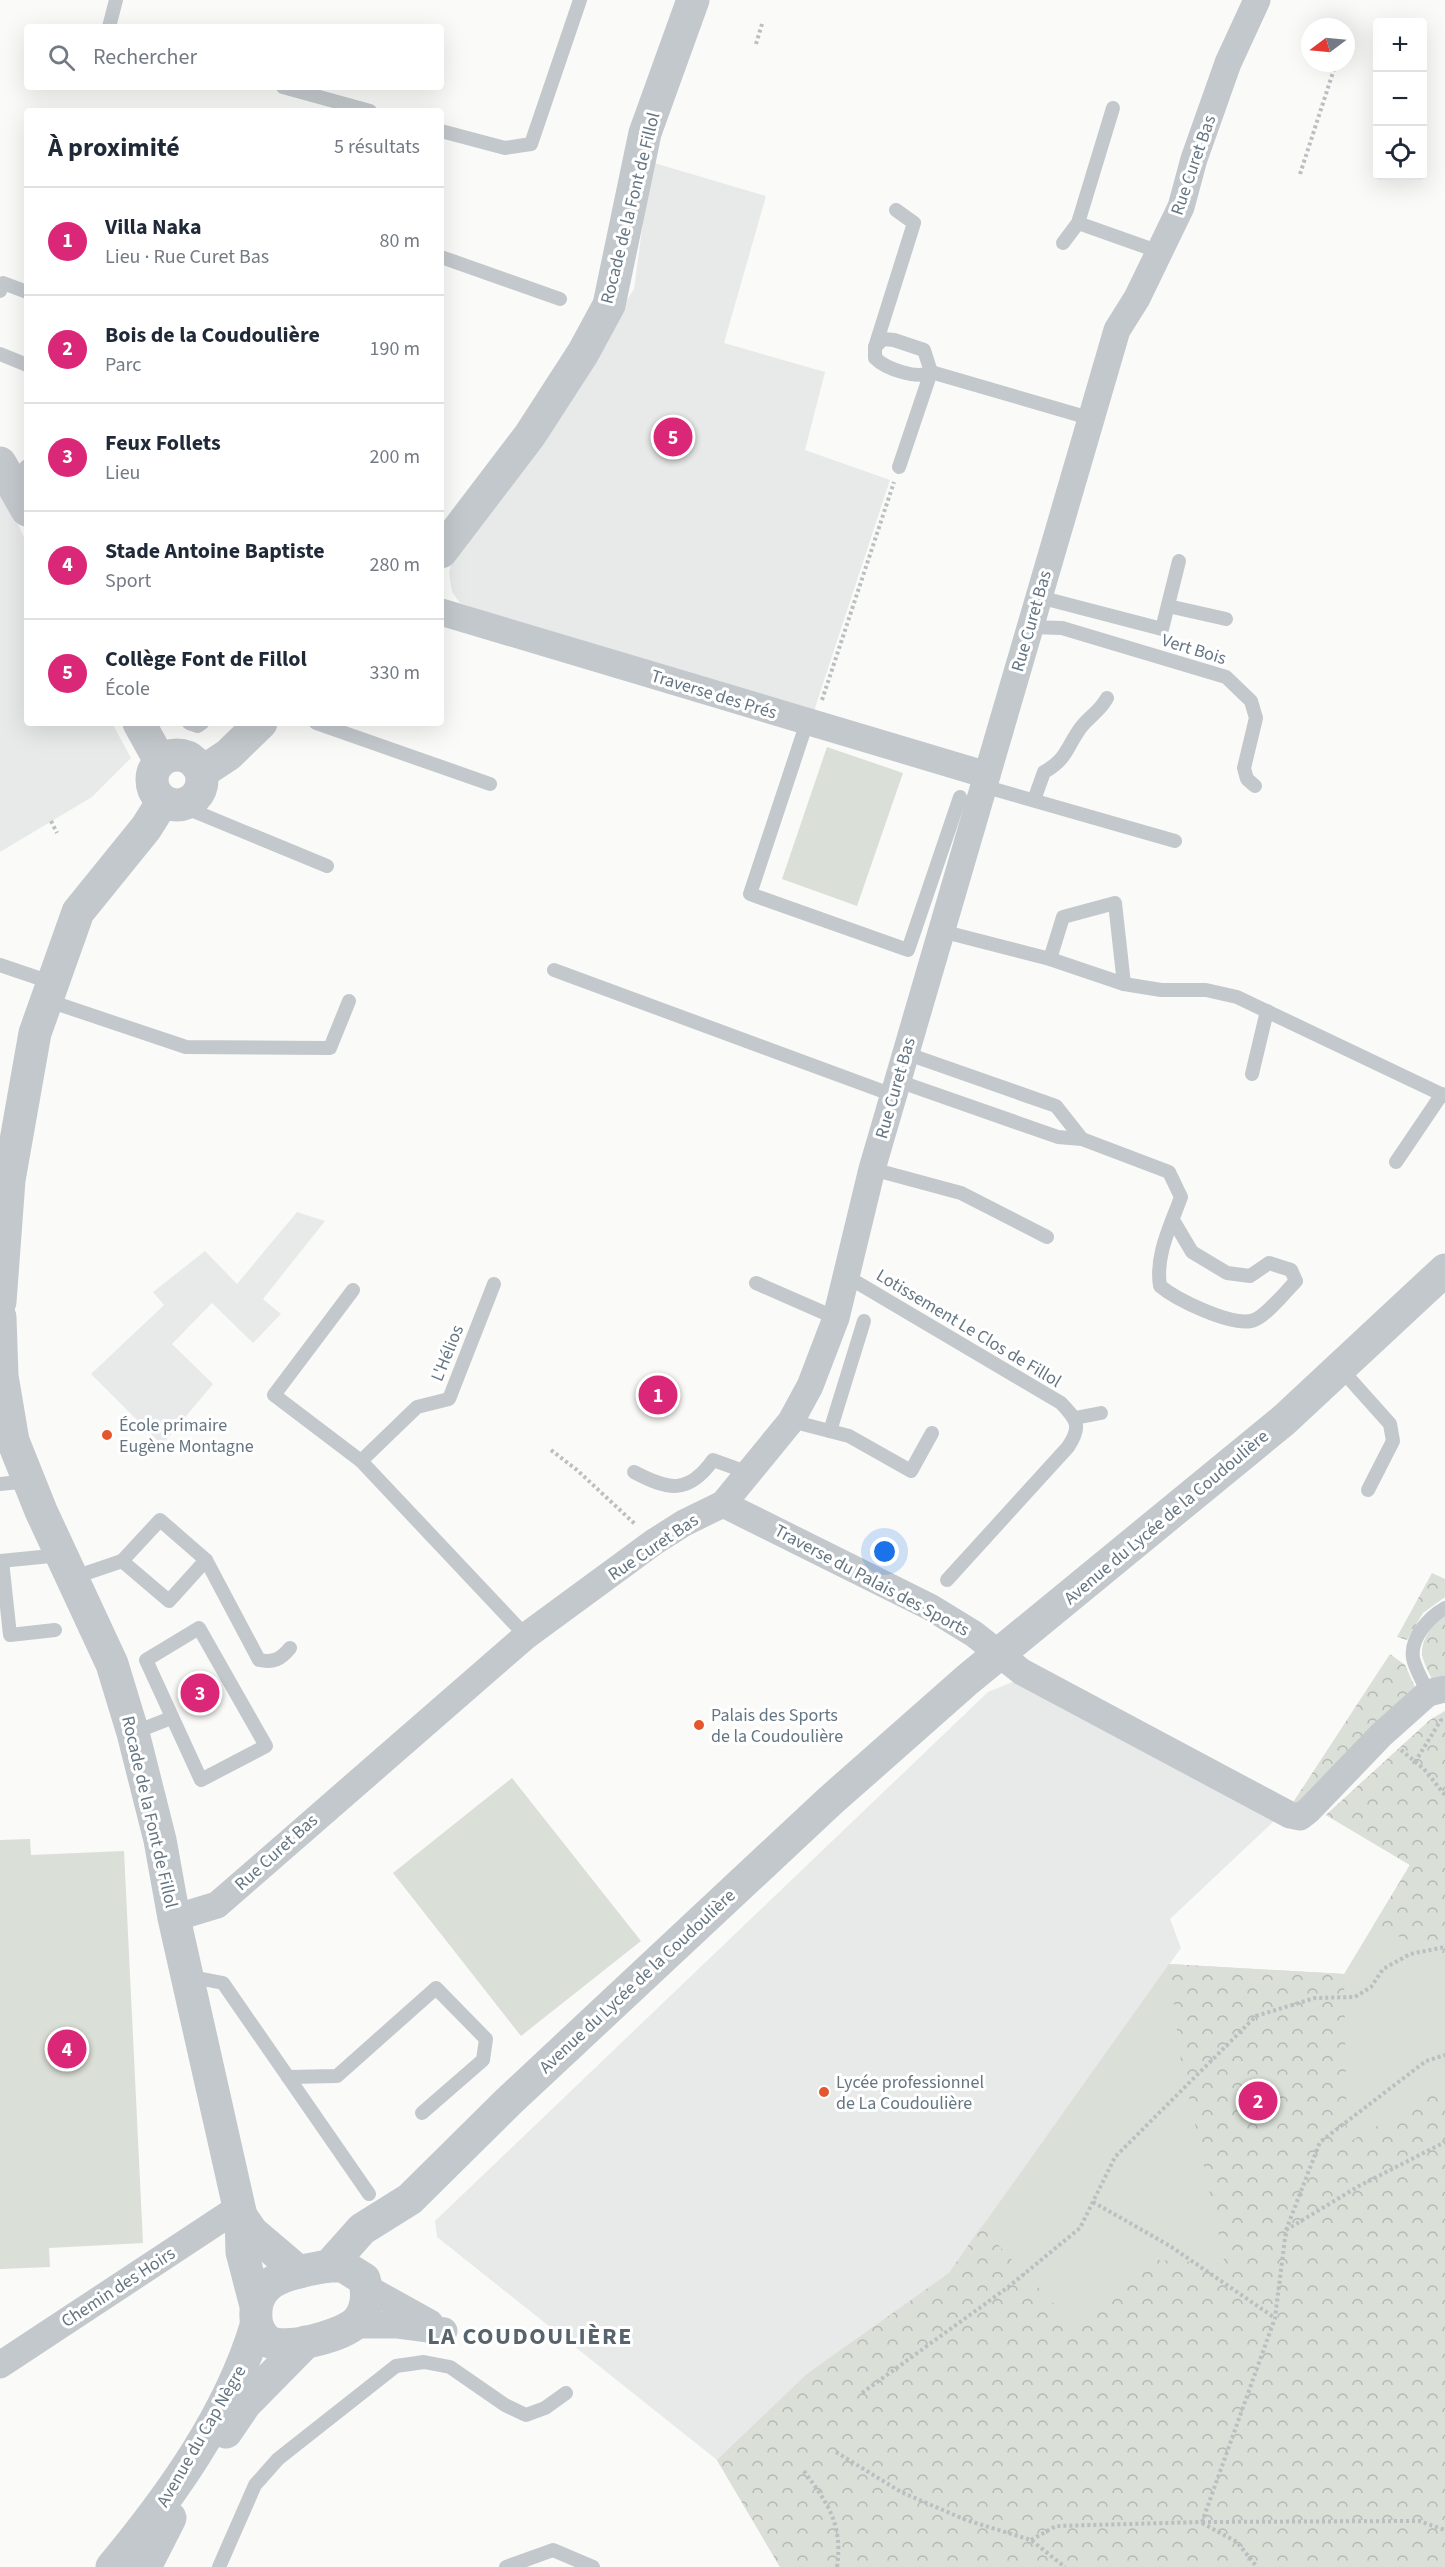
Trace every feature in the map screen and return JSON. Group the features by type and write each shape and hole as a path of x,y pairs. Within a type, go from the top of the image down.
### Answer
{"street":[{"name":"Rocade de la Font de Fillol","path":"444,548 530,435 583,353 609,305 645,132 693,0"},
{"name":"Rue Curet Bas","path":"174,1918 217,1905 526,1636 654,1542 684,1523 723,1504 791,1421 810,1386 836,1318 872,1169 941,931 977,786 1030,627 1089,418 1117,330 1137,298 1182,207 1194,159 1228,63 1257,0"},
{"path":"13,470 24,501"},
{"name":"Traverse des Prés","path":"444,613 810,723 977,786"},
{"path":"141,726 160,761"},
{"path":"202,772 228,755 258,726"},
{"path":"0,1302 10,1175 35,1033 78,912 146,828 176,802 200,791 202,772 197,764 187,756 173,755 160,761 155,767 152,782 157,796 176,802"},
{"name":"Avenue du Lycée de la Coudoulière","path":"314,2269 362,2229 383,2202 882,1756 977,1694 1007,1660 1174,1539 1347,1376 1445,1270"},
{"name":"Avenue du Lycée de la Coudoulière","path":"1347,1376 1445,1296"},
{"name":"Rocade de la Font de Fillol","path":"0,1317 4,1408 13,1441 15,1483 66,1566 112,1664 133,1733 155,1820 174,1918 238,2205 242,2252 255,2314"},
{"name":"Traverse du Palais des Sports","path":"723,1504 930,1607 974,1634 1007,1660"},
{"path":"1007,1660 1290,1815 1300,1817 1310,1810 1381,1735 1437,1691"},
{"name":"Avenue du Lycée de la Coudoulière","path":"365,2283 383,2202"},
{"name":"Rocade de la Font de Fillol","path":"238,2205 260,2240 314,2269"},
{"path":"192,2238 238,2205"},
{"name":"Chemin des Hoirs","path":"0,2365 192,2238 211,2241 242,2252"},
{"path":"343,2266 365,2283 444,2331 398,2325 354,2325 306,2342 278,2345 268,2341 255,2314 268,2285 314,2269 343,2266"},
{"path":"354,2325 363,2313 365,2283"},
{"name":"Avenue du Cap Nègre","path":"112,2567 155,2515 186,2469 242,2366 255,2314"},
{"name":"Avenue du Cap Nègre","path":"145,2567 168,2521 245,2404 306,2342"}],"lane":[{"path":"110,24 116,0"},
{"path":"444,131 505,148 531,144 580,0"},
{"path":"294,90 359,108"},
{"path":"1063,243 1078,224 1113,108"},
{"path":"896,210 914,223 875,347 875,358 882,364 918,375 925,376 931,372 1089,418"},
{"path":"1078,224 1160,252"},
{"path":"444,257 560,299"},
{"path":"0,291 3,282 24,291"},
{"path":"875,347 883,339 894,340 924,350 931,372 899,467"},
{"path":"0,354 24,364"},
{"path":"1039,597 1162,629 1179,561"},
{"path":"1168,606 1226,619"},
{"name":"Vert Bois","path":"1030,627 1062,628 1226,677 1251,701 1256,718 1244,768 1247,779 1255,786"},
{"path":"1034,800 1044,772 1057,765 1069,751 1074,737 1084,723 1099,712 1107,698"},
{"path":"810,723 750,894 908,950 977,786 1175,841"},
{"path":"325,726 490,784"},
{"path":"176,802 327,866"},
{"path":"1050,959 1063,917 1114,903 1124,984"},
{"path":"941,931 1050,959 1124,984 1161,990 1206,990 1237,997 1443,1095 1396,1162"},
{"path":"0,965 50,991 186,1047 330,1048 350,1001"},
{"path":"554,970 895,1088 1058,1137 1082,1139 1169,1172 1178,1185 1181,1197 1173,1220 1161,1255 1158,1273 1160,1286 1173,1296 1231,1319 1252,1321 1263,1315 1296,1281 1291,1270 1269,1263 1250,1276 1227,1273 1192,1252 1173,1220"},
{"path":"1252,1074 1267,1011"},
{"path":"905,1053 1056,1106 1082,1139"},
{"path":"872,1169 961,1193 1047,1237"},
{"name":"Lotissement Le Clos de Fillol","path":"846,1276 1061,1403 1075,1418"},
{"path":"756,1283 836,1318"},
{"name":"L'Hélios","path":"361,1461 417,1407 448,1399 494,1284"},
{"path":"353,1290 274,1395 361,1461 526,1636"},
{"path":"830,1431 864,1321"},
{"path":"1347,1376 1390,1424 1393,1442 1368,1490"},
{"path":"947,1580 1068,1447 1077,1433 1075,1418 1101,1413"},
{"path":"791,1421 849,1436 911,1471 932,1433"},
{"path":"634,1472 662,1486 676,1486 691,1482 702,1476 713,1460 748,1473"},
{"path":"55,1630 10,1635 1,1561 66,1566 122,1561 160,1520 206,1560 259,1660 268,1662 281,1659 290,1648"},
{"path":"122,1561 169,1601 206,1560"},
{"path":"1437,1691 1413,1658 1414,1644 1423,1627 1445,1608"},
{"path":"199,1628 266,1746 201,1780 171,1718 146,1660 199,1628"},
{"path":"133,1733 171,1718"},
{"path":"187,1976 223,1983 288,2077 383,2202"},
{"path":"288,2077 337,2076 436,1988 486,2038 483,2060 422,2114"},
{"path":"219,2567 255,2485 278,2459 396,2366 424,2362 450,2367 505,2405 526,2415 545,2408 566,2393"},
{"path":"506,2567 553,2550 593,2567"}],"path":[{"path":"756,44 762,24"},
{"path":"1300,174 1333,72"},
{"path":"810,723 899,467"},
{"path":"51,821 57,833"},
{"path":"550,1450 577,1470 654,1542"},
{"path":"1415,1762 1441,1720 1437,1691"},
{"path":"1381,1735 1415,1762 1445,1795"},
{"path":"862,2393 1007,2288 1080,2228 1115,2157 1256,2016 1315,1998 1355,1997 1371,1987 1383,1969 1410,1954 1445,1947"},
{"path":"1202,2522 1275,2318 1286,2230 1320,2142 1426,2061 1445,2055"},
{"path":"1286,2230 1359,2186 1445,2142"},
{"path":"1093,2202 1170,2246 1275,2318"},
{"path":"836,2452 901,2492 966,2520 1031,2540 1065,2567"},
{"path":"804,2471 829,2505 840,2545 837,2567"},
{"path":"1031,2540 1056,2526 1202,2522 1419,2521 1445,2530"},
{"path":"1202,2522 1237,2542 1257,2567"}],"shaded area":[{"path":"651,162 766,196 724,343 825,372 805,450 890,480 813,714 492,617 460,603 452,592 449,573 453,556 548,425 634,289"},
{"path":"0,493 9,504 24,537 24,726 114,726 131,758 92,797 0,852"},
{"path":"297,1212 325,1221 263,1299 281,1314 253,1343 212,1303 172,1344 213,1384 162,1445 91,1374 164,1305 153,1292 205,1251 237,1284"},
{"name":"Lycée professionnel de La Coudoulière","path":"1015,1681 1274,1821 1170,1919 1181,1948 949,2273 807,2374 717,2460 437,2237 435,2221 988,1692"}],"green space":[{"path":"827,747 903,773 857,906 782,879"},
{"path":"1432,1573 1445,1579 1445,1597 1423,1613 1407,1640 1397,1637"},
{"path":"1445,1614 1445,1675 1432,1679 1423,1659 1422,1648 1431,1628"},
{"path":"1390,1654 1405,1665 1415,1687 1300,1805 1292,1804"},
{"path":"1445,1711 1445,2567 780,2567 717,2460 807,2374 949,2273 1169,1964 1344,1974 1410,1865 1326,1815 1430,1720"},
{"path":"1445,1711 1445,1955 1373,1926 1410,1865 1326,1815 1430,1720"},
{"path":"512,1778 641,1941 521,2036 393,1873"},
{"path":"30,1839 31,1855 124,1851 143,2243 49,2248 50,2267 0,2269 0,1840"},
{"path":"1169,1964 1344,1974 1347,2143 1445,2088 1445,2567 780,2567 717,2460 807,2374 949,2273 981,2227 1075,2326 1145,2259 1225,2264 1180,2055"}],"place":[{"name":"Collège Font de Fillol","path":"673,437"},
{"name":"Villa Naka","path":"658,1395"},
{"name":"École primaire Eugène Montagne","path":"107,1435"},
{"name":"Feux Follets","path":"200,1693"},
{"name":"Palais des Sports de la Coudoulière","path":"699,1725"},
{"name":"Stade Antoine Baptiste","path":"67,2049"},
{"name":"Lycée professionnel de La Coudoulière","path":"824,2092"},
{"name":"Bois de la Coudoulière","path":"1258,2101"}],"district":[{"name":"LA COUDOULIÈRE","path":"530,2336"}]}
